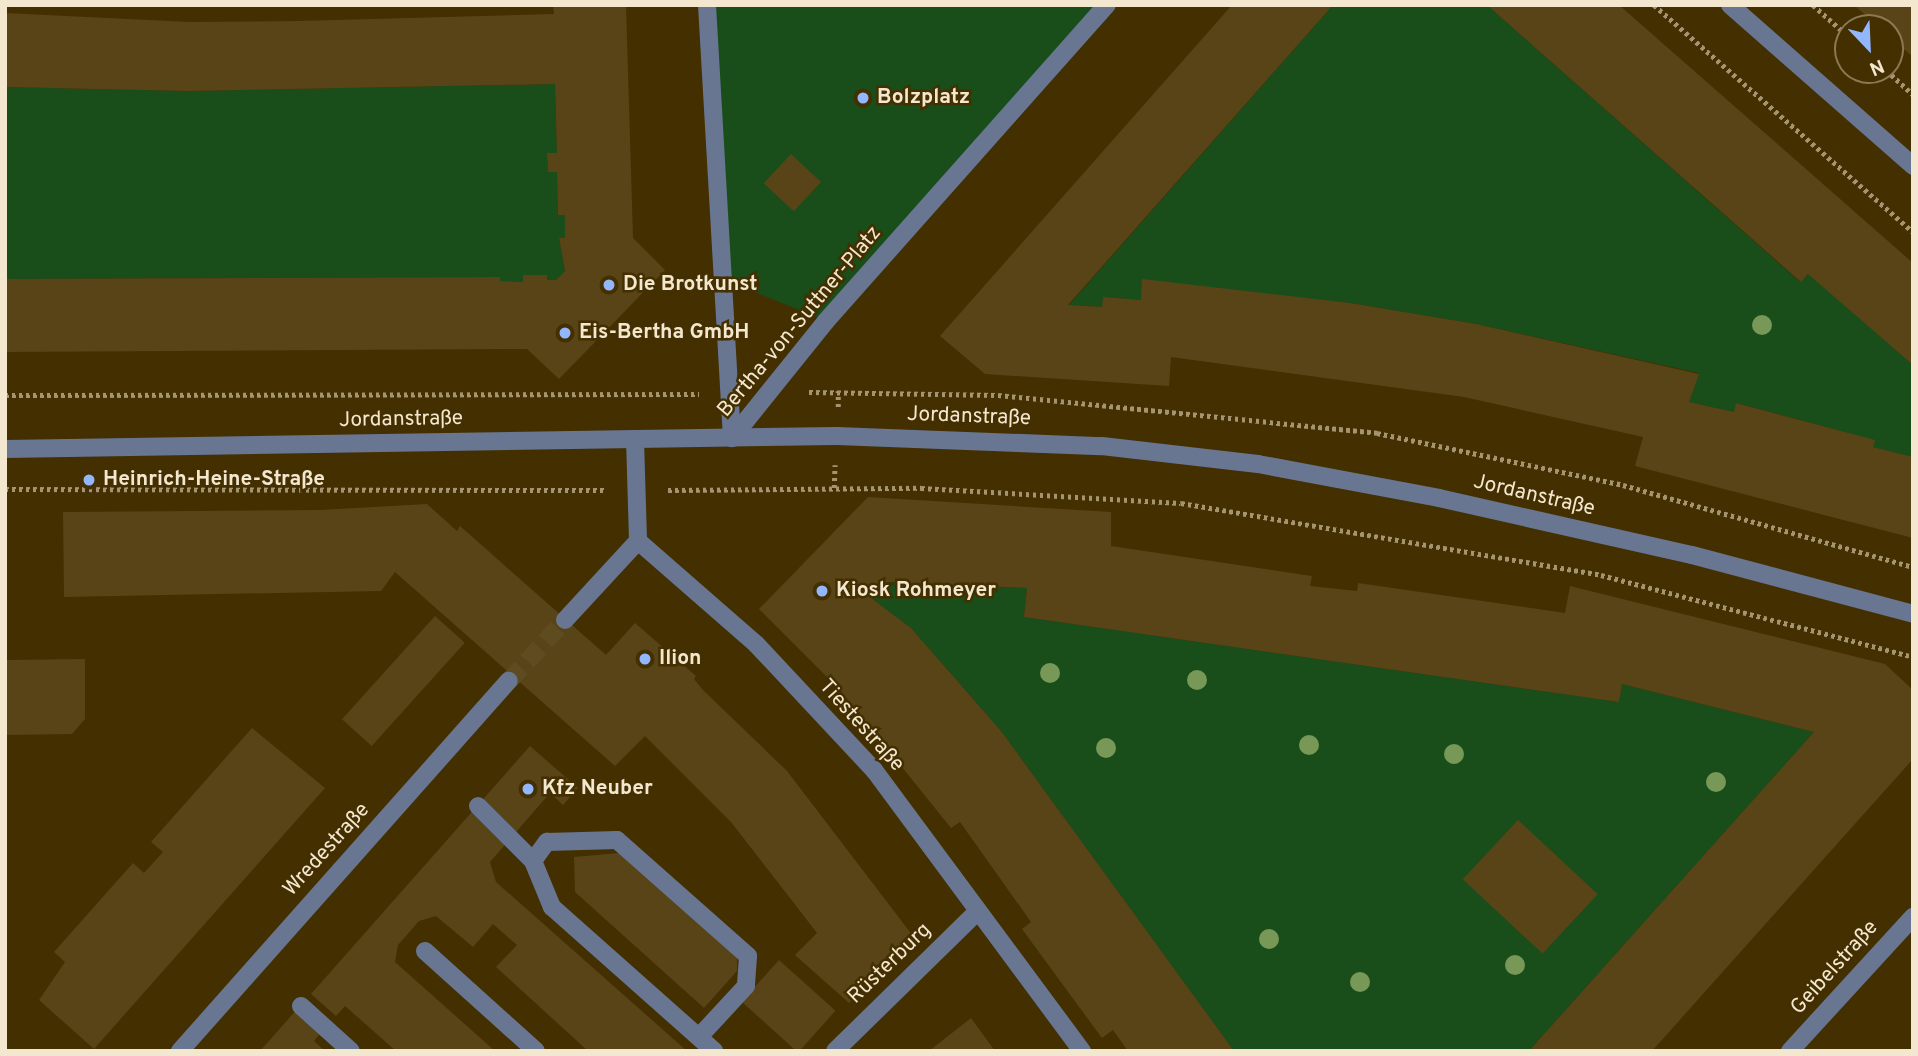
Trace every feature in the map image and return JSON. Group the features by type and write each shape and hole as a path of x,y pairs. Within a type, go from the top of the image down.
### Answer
{"street":[{"name":"Bertha-von-Suttner-Platz","path":"707,5 732,438"},
{"name":"Bertha-von-Suttner-Platz","path":"732,438 827,321 1107,5"},
{"path":"1730,5 1913,166"},
{"name":"Jordanstraße","path":"5,449 732,438 946,438 1102,446 1258,464 1439,498 1692,555 1913,614"},
{"path":"565,620 638,541 635,439"},
{"name":"Tiestestraße","path":"638,541 756,644 874,770 1082,1051"},
{"name":"Wredestraße","path":"180,1051 509,681"},
{"path":"478,806 533,861 552,907 714,1051"},
{"path":"533,861 547,842 617,840 748,956 747,986 699,1037"},
{"name":"Rüsterburg","path":"835,1051 977,912"},
{"name":"Geibelstraße","path":"1793,1050 1913,916"},
{"path":"425,951 536,1051"},
{"path":"301,1006 351,1051"}],"path":[{"path":"1654,5 1913,232"},
{"path":"1813,5 1834,24"},
{"path":"770,394 838,391 998,395 1377,433 1623,485 1913,567"},
{"path":"5,395 731,394"},
{"path":"5,488 636,491 920,488 1181,503 1601,575 1913,657"}],"green space":[{"path":"708,5 1107,5 826,321 723,279"},
{"path":"1333,5 1487,5 1800,282 1809,274 1913,365 1913,457 1873,447 1874,440 1737,403 1734,412 1689,402 1699,373 1476,324 1350,303 1229,290 1141,300 1103,297 1102,307 1069,305"},
{"path":"555,84 557,153 547,153 548,171 557,172 558,215 565,215 565,238 559,239 565,271 556,280 547,280 546,275 523,275 523,282 500,281 500,277 5,279 5,87 188,91"},
{"path":"888,582 1027,588 1024,617 1619,702 1622,684 1814,732 1529,1051 1234,1051 1001,731 911,628 871,598"}],"building":[{"path":"553,5 626,5 633,238 665,270 559,379 527,349 5,352 5,279 500,277 500,281 523,282 523,275 547,275 547,280 556,280 565,271 559,238 565,238 565,215 558,215 557,172 548,172 547,153 557,153 555,84 188,91 5,87 5,13 189,22 299,21 554,14"},
{"path":"1232,5 1333,5 1068,305 1102,307 1103,297 1141,300 1142,279 1350,303 1476,324 1699,374 1689,402 1734,412 1736,403 1875,440 1873,447 1913,457 1913,538 1635,466 1643,437 1464,397 1171,357 1169,386 985,374 940,336"},
{"path":"1487,5 1619,5 1913,263 1913,365 1808,274 1801,282"},
{"path":"1854,5 1913,5 1913,57 1904,49 1904,14 1864,14"},
{"path":"791,154 821,182 794,211 764,183"},
{"path":"868,497 1111,512 1111,546 1312,576 1310,586 1357,591 1358,583 1565,613 1570,586 1885,664 1913,690 1913,759 1652,1051 1529,1051 1814,732 1622,684 1619,702 1024,617 1027,588 888,582 871,598 911,628 1001,731 1234,1051 1128,1051 1113,1030 1102,1038 1063,985 1022,929 1031,922 960,822 951,828 840,690 759,609"},
{"path":"427,504 457,531 460,526 606,655 635,623 696,676 694,679 703,690 787,771 913,936 849,1003 795,955 817,933 731,822 645,736 615,766 395,572 381,591 64,597 63,512 320,510"},
{"path":"435,616 465,643 372,746 342,719"},
{"path":"85,659 85,719 72,734 5,735 5,660"},
{"path":"252,728 325,788 94,1049 39,1000 65,962 54,952 133,863 144,873 163,852 151,842"},
{"path":"530,746 578,788 563,805 550,793 490,862 496,882 687,1051 588,1051 496,967 517,945 493,924 473,947 436,916 419,921 398,945 395,962 495,1051 396,1051 345,1006 336,1016 311,994"},
{"path":"1518,820 1598,894 1542,954 1463,879"},
{"path":"619,853 737,957 737,971 704,1008 575,892 574,857"},
{"path":"779,960 835,1011 799,1051 796,1051 742,1002"},
{"path":"299,1007 324,1029 314,1041 325,1051 260,1051"},
{"path":"971,1018 995,1051 929,1051"}],"tunnel":[{"path":"509,681 565,620"}],"place":[{"name":"Bolzplatz","path":"863,98"},
{"name":"Die Brotkunst","path":"609,285"},
{"name":"Eis-Bertha GmbH","path":"565,333"},
{"name":"Heinrich-Heine-Straße","path":"89,480"},
{"name":"Kiosk Rohmeyer","path":"822,591"},
{"name":"Ilion","path":"645,659"},
{"name":"Kfz Neuber","path":"528,789"}]}
